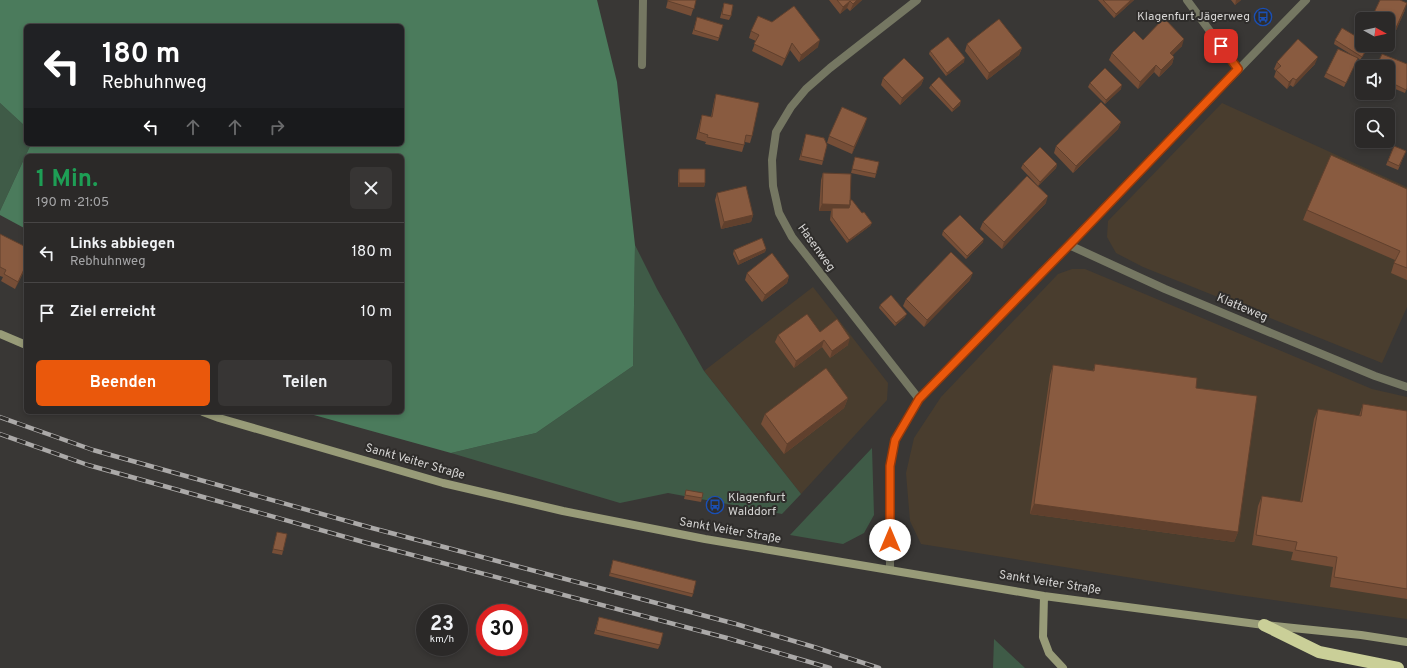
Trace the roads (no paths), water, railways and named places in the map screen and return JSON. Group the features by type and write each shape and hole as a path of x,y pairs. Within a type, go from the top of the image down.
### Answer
{"highway":[{"path":"1264,626 1319,652 1398,668"}],"main road":[{"path":"0,334 24,344"},
{"name":"Sankt Veiter Straße","path":"208,414 443,483 563,511 750,547 1044,596 1264,626 1362,635 1407,642"},
{"path":"1044,596 1043,637 1049,653 1063,668"}],"street":[{"path":"642,0 642,65"},
{"name":"Hasenweg","path":"917,0 830,68 806,89 791,107 776,132 772,160 772,186 779,212 792,237 919,399"},
{"path":"1187,0 1238,69"},
{"path":"890,570 890,466 895,440 919,399 1306,0"},
{"name":"Klatteweg","path":"1069,245 1165,289 1375,376 1407,387"}],"railway":[{"path":"0,417 93,450 372,528 736,624 879,668"},
{"path":"0,434 88,465 367,543 727,638 830,668"}],"place":[{"name":"Klagenfurt Jägerweg","path":"1263,17"},
{"name":"Klagenfurt Walddorf","path":"715,505"}]}
